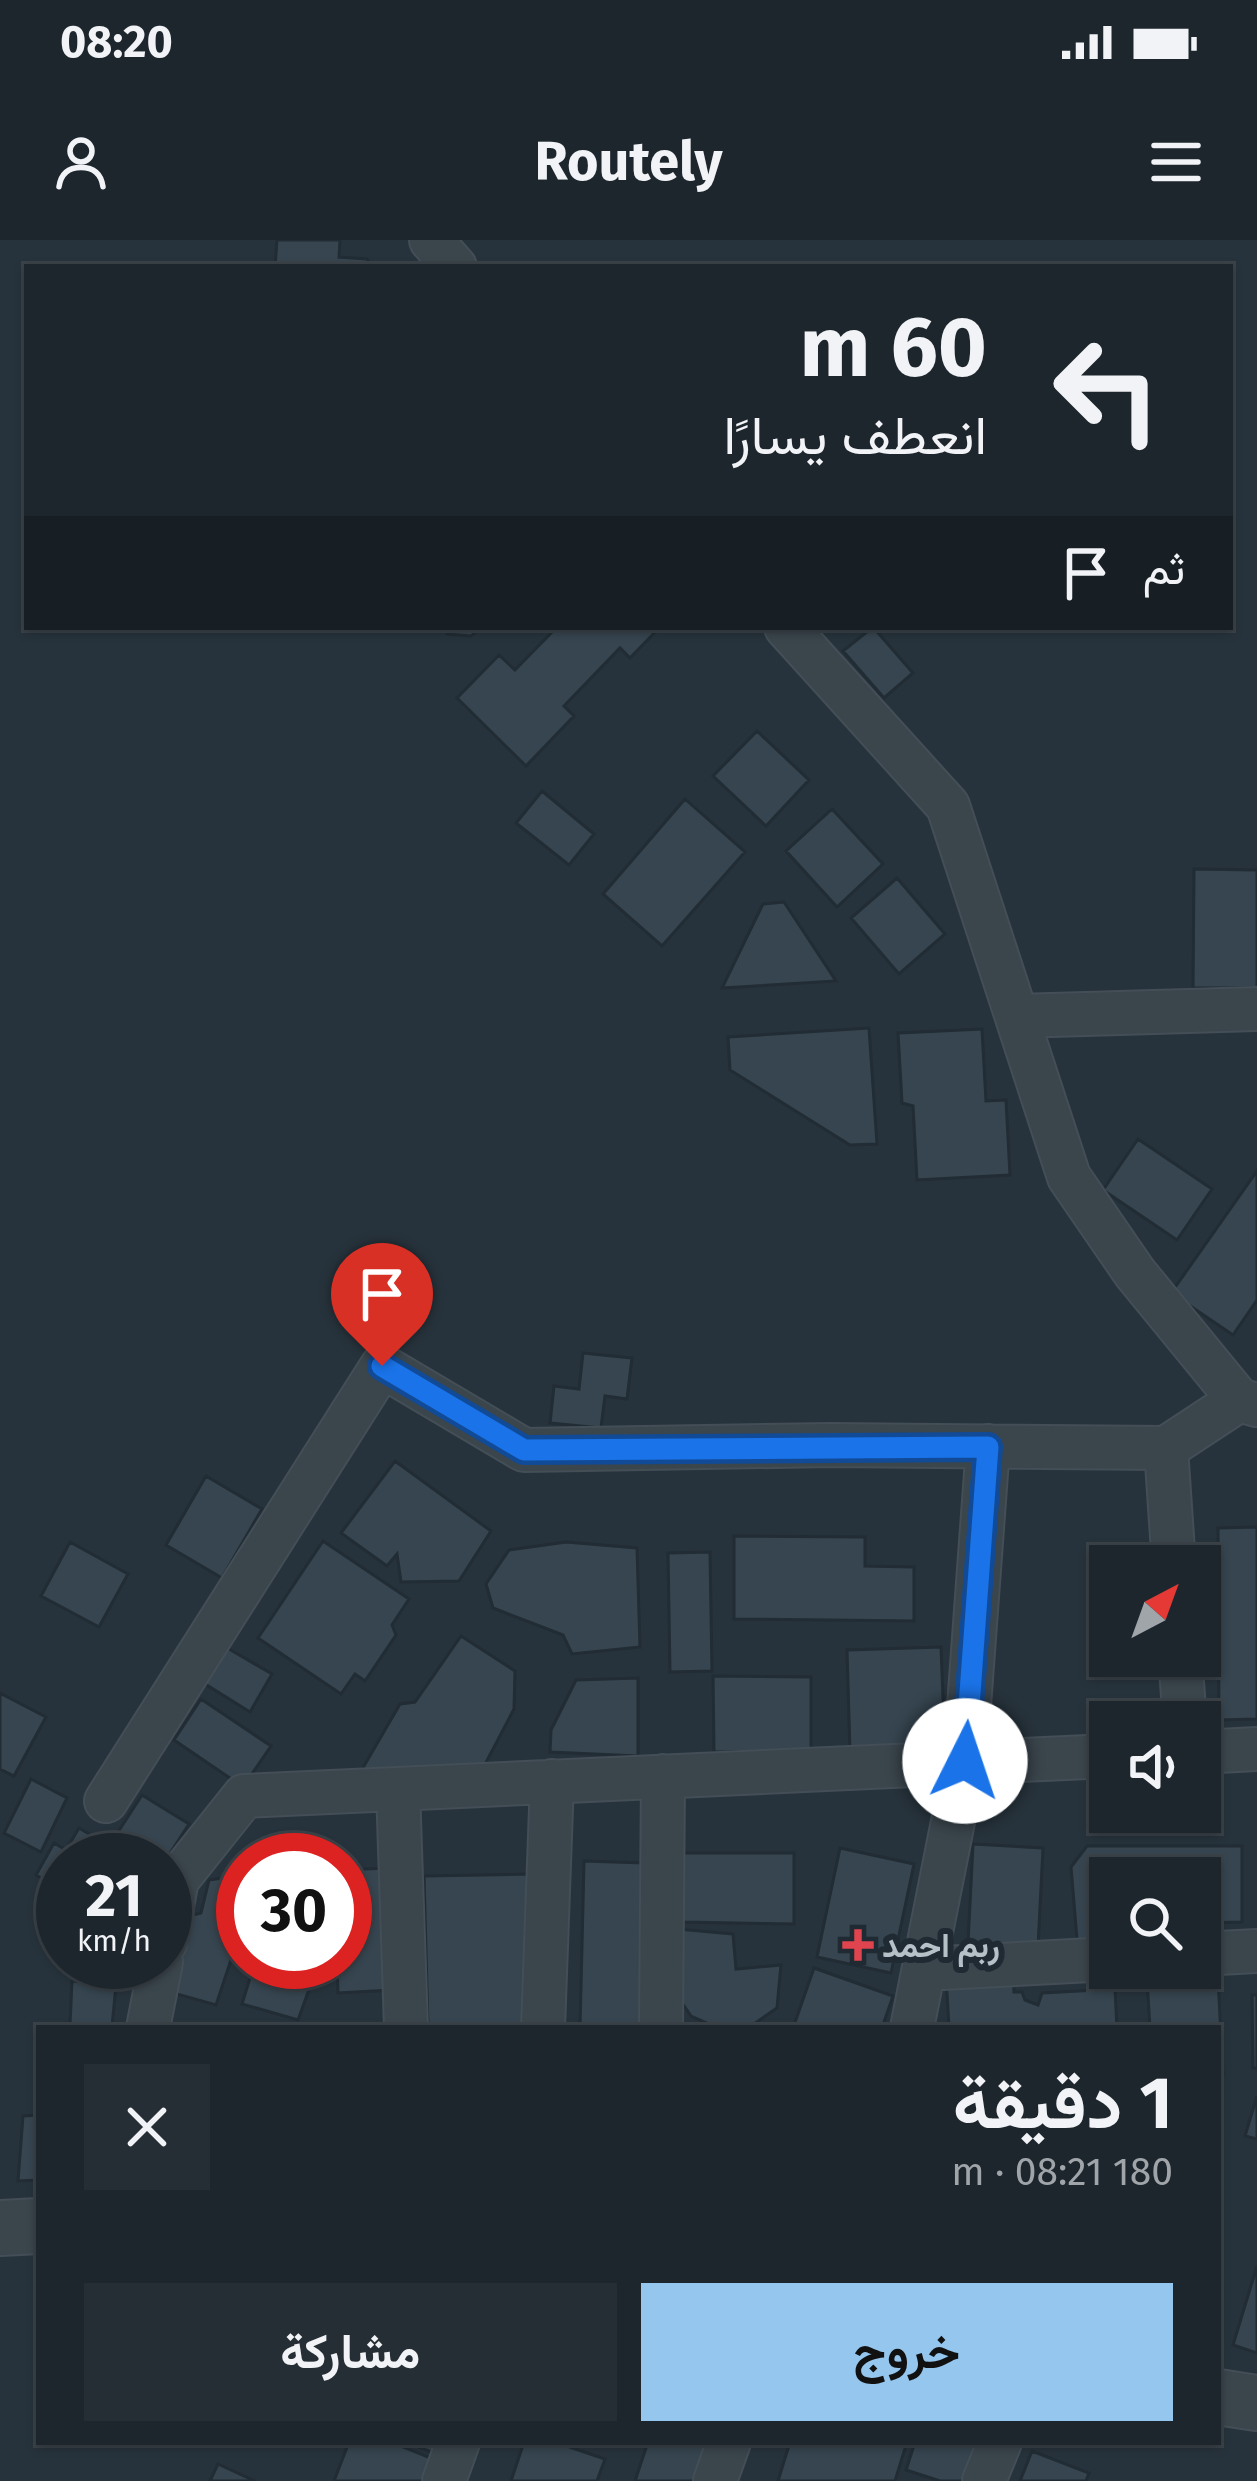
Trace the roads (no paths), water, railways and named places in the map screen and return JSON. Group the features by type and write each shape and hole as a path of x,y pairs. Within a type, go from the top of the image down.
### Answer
{"street":[{"path":"430,240 452,264"},
{"path":"106,1801 382,1366 524,1450 1166,1448 1248,1402 1135,1273 1069,1178 948,806 789,630"},
{"path":"1017,1016 1257,1009"},
{"path":"913,2025 965,1761 988,1447"},
{"path":"1166,1448 1173,1545"},
{"path":"1221,1751 1257,1749"},
{"path":"192,1862 244,1796 1089,1757"},
{"path":"661,2025 663,1776"},
{"path":"544,2025 553,1781"},
{"path":"398,1789 406,2025"},
{"path":"1221,1953 1257,1951"},
{"path":"924,1970 1089,1960"},
{"path":"149,2025 156,1989"},
{"path":"0,2228 36,2226"},
{"path":"1221,2397 1257,2402"},
{"path":"444,2481 457,2445"},
{"path":"716,2481 728,2445"},
{"path":"984,2481 999,2445"}],"place":[{"name":"ربم احمد","path":"858,1945"}]}
